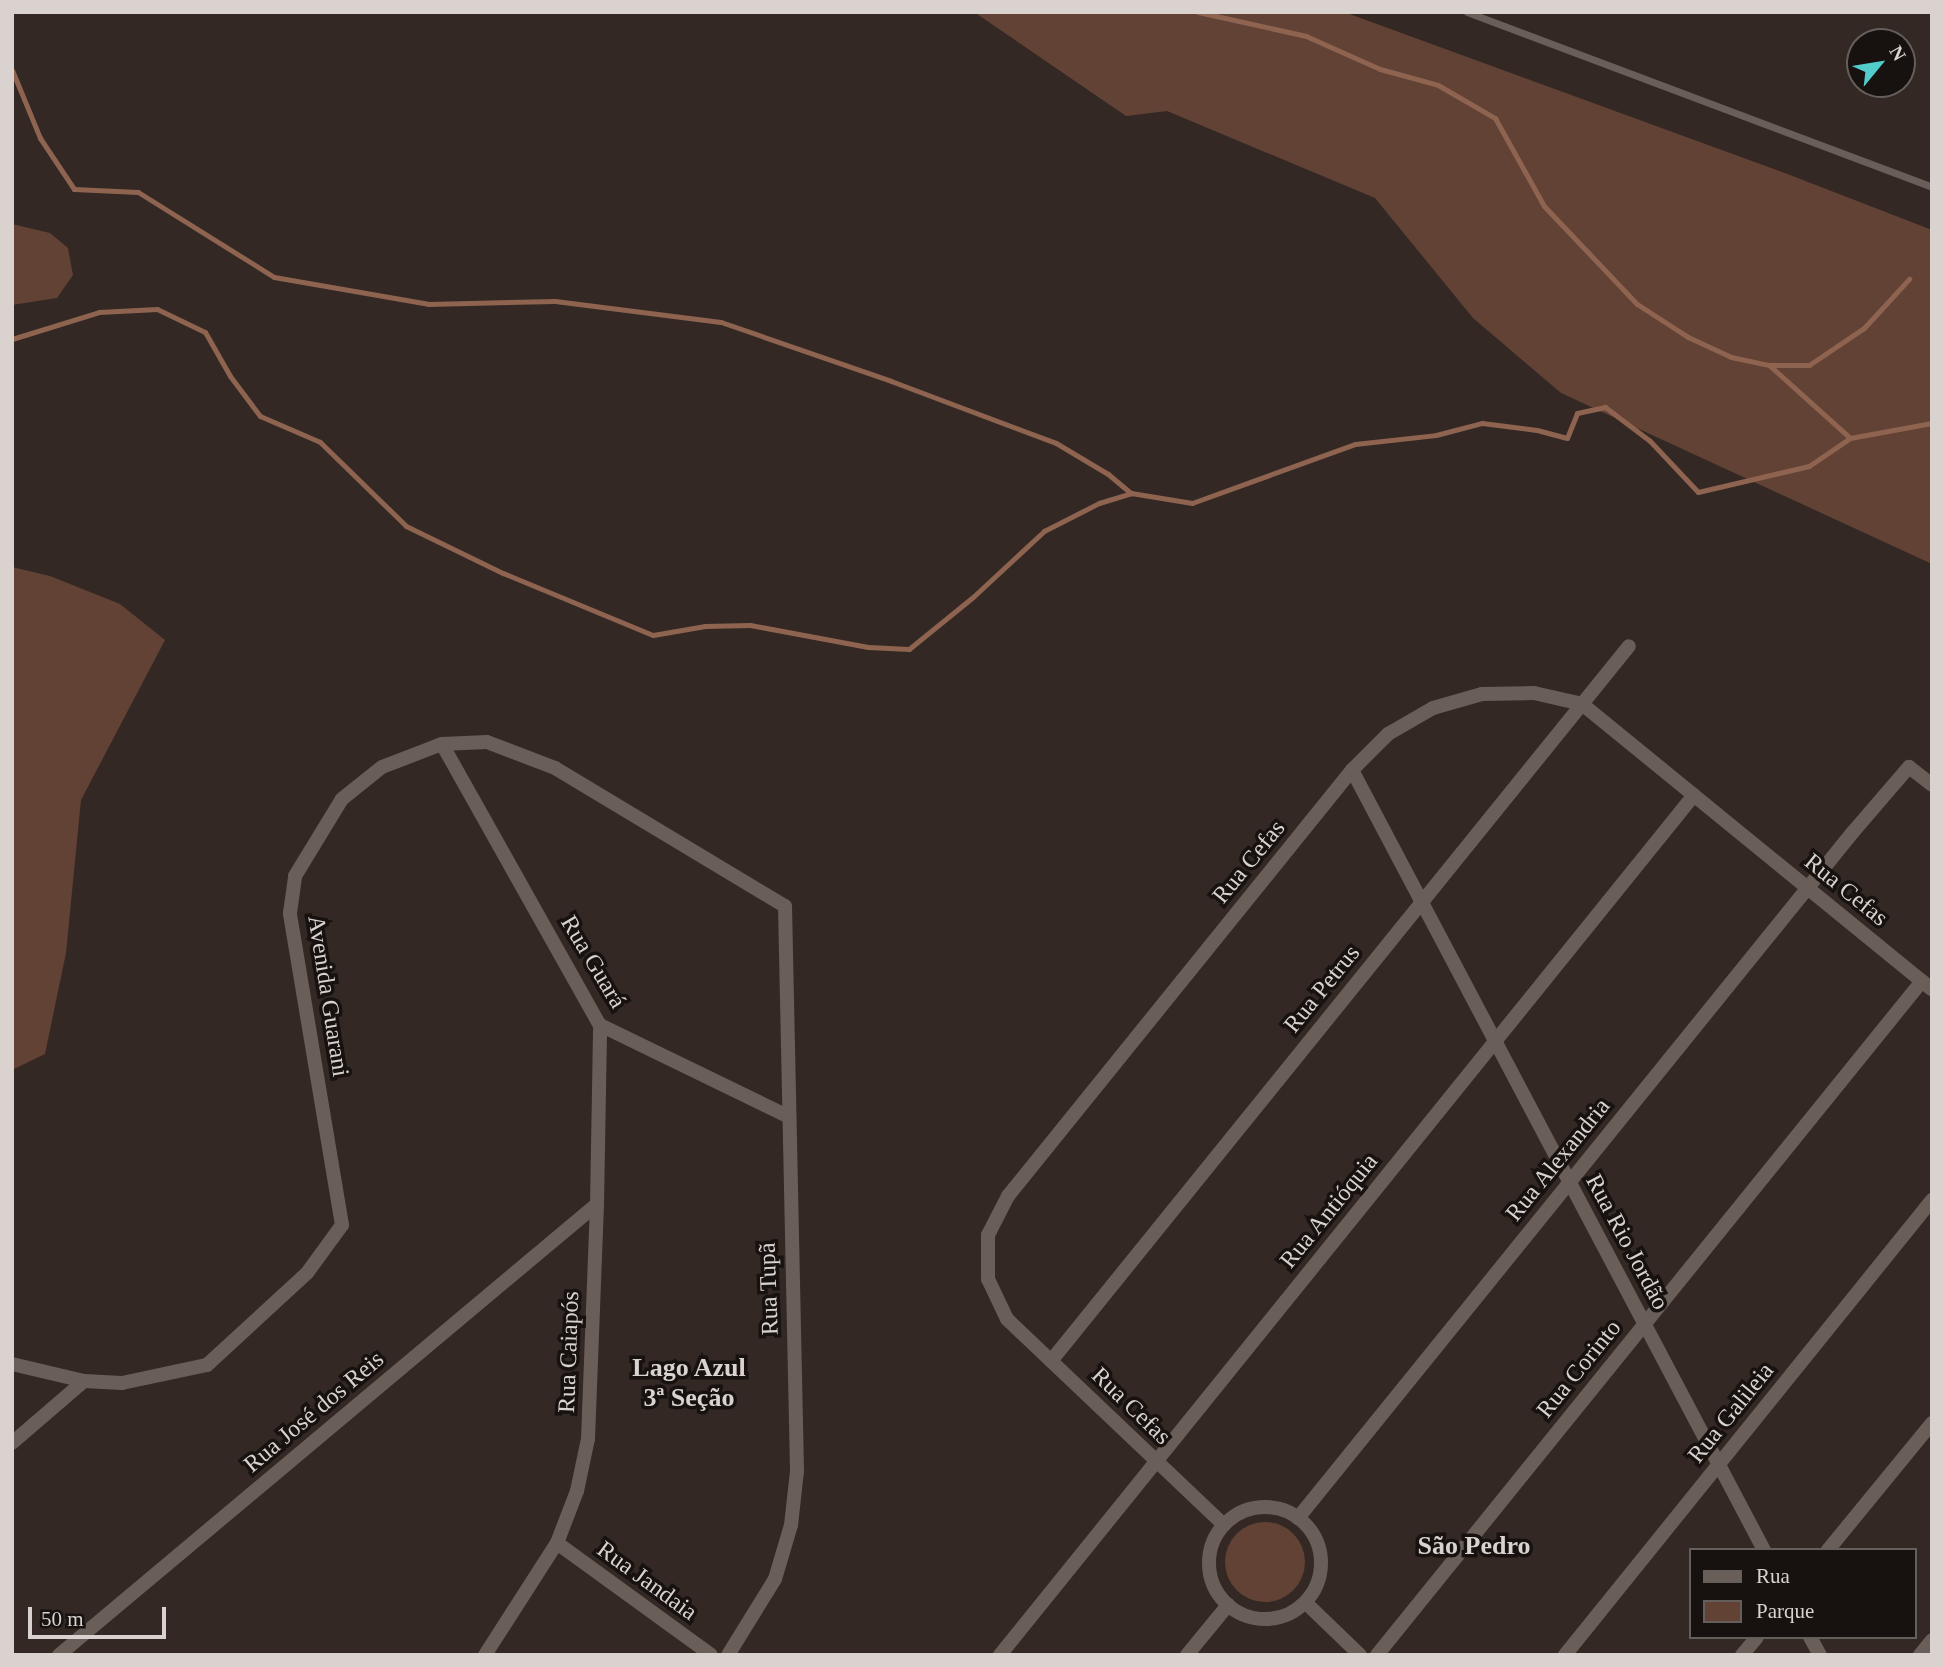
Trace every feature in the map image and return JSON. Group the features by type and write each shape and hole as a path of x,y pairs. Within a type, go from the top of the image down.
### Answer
{"street":[{"name":"Rua Petrus","path":"1051,1361 1629,646"},
{"name":"Rua Cefas","path":"1224,1525 1007,1319 988,1279 988,1235 1008,1196 1352,770 1388,734 1433,708 1482,694 1534,693 1582,704 1927,985"},
{"name":"Avenida Guarani","path":"12,1364 84,1381 122,1383 207,1365 307,1273 342,1225 290,913 295,876 342,799 382,767 442,744 487,742 555,768 785,906"},
{"name":"Rua Guará","path":"442,744 600,1025 787,1116"},
{"name":"Rua Alexandria","path":"1298,1518 1807,888 1909,767 1932,785"},
{"name":"Rua Rio Jordão","path":"1352,770 1763,1548"},
{"name":"Rua Antióquia","path":"1000,1655 1694,795"},
{"name":"Rua Tupã","path":"728,1655 775,1579 791,1525 797,1471 787,1116 785,906"},
{"name":"Rua Corinto","path":"1377,1655 1645,1324 1927,985"},
{"name":"Rua Caiapós","path":"485,1655 557,1543 577,1491 588,1439 597,1205 600,1025"},
{"name":"Rua Galileia","path":"1565,1655 1932,1200"},
{"name":"Rua José dos Reis","path":"59,1655 597,1205"},
{"path":"12,1443 84,1381"},
{"path":"1830,1548 1932,1423"},
{"path":"1268,1507 1298,1518 1316,1540 1322,1568 1317,1587 1306,1603 1292,1613 1276,1619 1242,1615 1228,1605 1217,1591 1210,1574 1214,1540 1224,1525 1252,1509 1268,1507"},
{"name":"Rua Jandaia","path":"557,1543 711,1655"},
{"path":"1306,1603 1360,1655"},
{"path":"1187,1655 1228,1605"},
{"path":"1742,1655 1755,1639"},
{"path":"1811,1639 1820,1655"},
{"path":"1920,1655 1932,1640"}],"lane":[{"path":"1467,12 1932,187"}],"green space":[{"path":"974,12 1344,12 1790,175 1932,230 1932,564 1561,393 1473,318 1375,198 1167,111 1126,116"},
{"path":"12,224 50,233 68,248 73,275 57,298 12,305"},
{"path":"12,567 50,576 120,604 165,640 81,800 66,953 45,1054 12,1070"},
{"path":"1265,1522 1280,1525 1293,1534 1302,1547 1305,1562 1302,1577 1293,1590 1280,1599 1265,1602 1250,1599 1237,1590 1228,1577 1225,1562 1228,1547 1237,1534 1250,1525"}],"waterway":[{"path":"1198,12 1306,36 1380,69 1438,85 1495,118 1544,206 1637,304 1688,337 1731,357 1769,365 1850,438 1932,423"},
{"path":"12,70 40,138 74,189 138,192 274,277 428,304 555,301 721,322 891,381 1056,443 1108,474 1131,493"},
{"path":"1770,365 1809,365 1864,328 1909,279"},
{"path":"12,339 99,312 157,309 205,332 230,376 260,416 320,442 406,526 503,573 653,635 705,626 750,625 868,647 909,649 973,597 1044,531 1099,503 1131,493 1192,503 1355,444 1436,435 1482,423 1537,430 1567,438 1577,413 1605,407 1650,441 1698,492 1809,466 1850,438"}],"district":[{"name":"Lago Azul 3ª Seção","path":"689,1383"},
{"name":"São Pedro","path":"1474,1546"}]}
